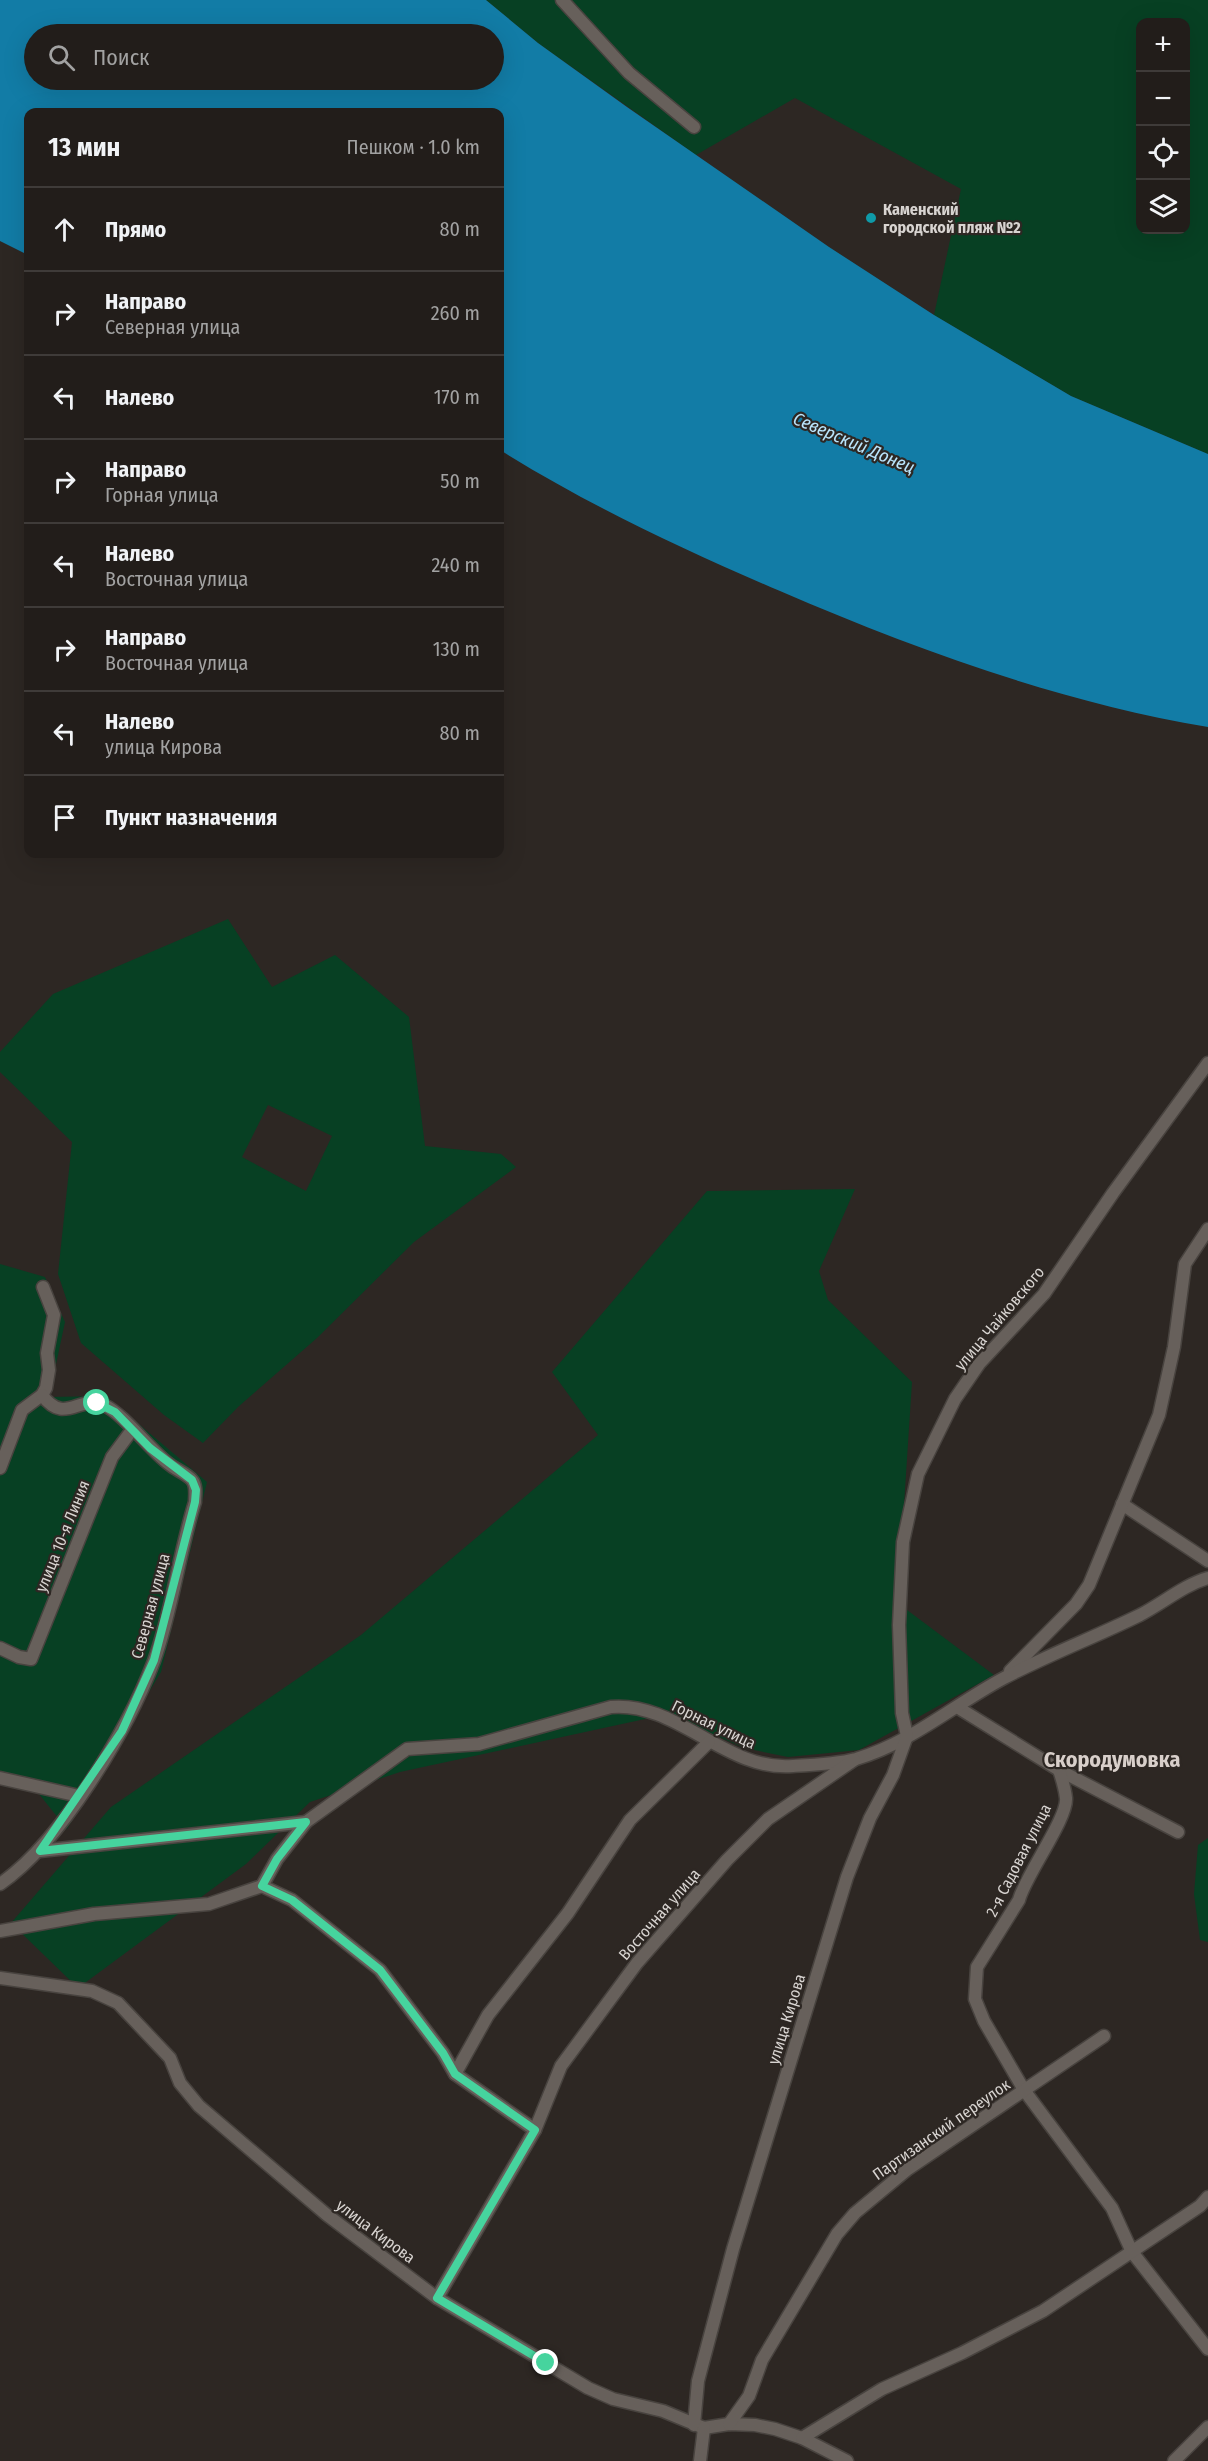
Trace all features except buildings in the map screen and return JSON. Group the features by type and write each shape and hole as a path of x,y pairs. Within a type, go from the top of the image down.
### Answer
{"street":[{"path":"562,0 629,73 694,127"},
{"name":"улица Чайковского","path":"907,1736 902,1713 899,1625 903,1542 918,1474 961,1390 979,1364 1044,1294 1113,1193 1208,1063"},
{"path":"1001,1680 1076,1604 1089,1585 1159,1415 1174,1347 1185,1264 1208,1229"},
{"path":"0,1468 22,1410 42,1395 49,1370 47,1353 54,1315 43,1287"},
{"path":"42,1395 48,1403 60,1409 69,1410 85,1403 105,1406 115,1412 132,1430"},
{"name":"Северная улица","path":"0,1884 40,1851 79,1796 122,1731 154,1660 195,1502 196,1490 192,1480 169,1465 132,1430"},
{"name":"улица 10-я Линия","path":"0,1648 19,1657 31,1659 112,1456 132,1430"},
{"path":"1122,1504 1208,1561"},
{"name":"Горная улица","path":"262,1886 277,1859 306,1822 407,1749 479,1744 611,1707 631,1705 663,1718 752,1762 775,1767 855,1759 907,1736 1001,1680 1062,1648 1140,1614 1208,1578"},
{"path":"957,1707 1059,1770 1178,1832"},
{"name":"улица Кирова","path":"0,1978 92,1991 118,2003 170,2058 180,2083 200,2106 327,2215 437,2298 588,2388 613,2399 663,2411 699,2426 698,2380 733,2249 847,1877 870,1818 893,1775 907,1736"},
{"path":"455,2074 488,2015 567,1913 630,1820 709,1742"},
{"name":"Восточная улица","path":"437,2298 535,2130 561,2066 638,1963 728,1860 768,1819 855,1759"},
{"name":"2-я Садовая улица","path":"1059,1770 1067,1800 1034,1872 1022,1888 1020,1900 977,1967 975,1999 984,2021 1024,2090 1112,2208 1132,2252 1208,2349"},
{"path":"0,1778 79,1796"},
{"path":"40,1851 306,1822"},
{"path":"0,1931 94,1914 209,1904 262,1886 292,1900 380,1970 443,2053 455,2074 535,2130"},
{"name":"Партизанский переулок","path":"729,2424 745,2403 762,2360 837,2234 855,2213 908,2169 1104,2036"},
{"path":"802,2438 882,2389 962,2353 1043,2311 1200,2206 1208,2197"},
{"path":"700,2461 699,2426 729,2424 755,2425 802,2438 848,2461"},
{"path":"1174,2461 1208,2427"}],"green space":[{"path":"486,0 1208,0 1208,454 1071,396 934,315 961,189 795,98 696,155 538,43"},
{"path":"228,919 272,987 335,955 409,1017 425,1146 501,1154 516,1167 414,1242 317,1338 238,1407 203,1443 164,1415 81,1343 58,1274 72,1142 0,1072 0,1052 53,994","holes":["268,1105 332,1136 306,1191 242,1157"]},
{"path":"855,1189 819,1271 828,1300 912,1382 900,1566 895,1601 994,1675 859,1750 788,1757 744,1748 668,1714 400,1772 310,1802 246,1864 78,1988 11,1923 111,1807 361,1635 598,1435 552,1372 707,1191"},
{"path":"0,1264 45,1277 65,1322 49,1397 106,1396 207,1482 161,1672 67,1829 31,1784 0,1774"},
{"path":"1208,1838 1208,1942 1200,1940 1194,1894 1198,1845"}],"water":[{"name":"Северский Донец","path":"0,0 486,0 538,43 627,107 829,247 934,315 1071,396 1208,454 1208,727 1098,704 1044,689 884,634 672,543 602,508 504,452 504,108 24,108 24,253 0,241"}],"place":[{"name":"Каменский городской пляж №2","path":"871,218"}],"district":[{"name":"Скородумовка","path":"1112,1759"}],"route":[{"path":"97,1403 115,1412 169,1465 192,1480 196,1490 195,1502 154,1660 122,1731 40,1851 306,1822 277,1859 262,1886 292,1900 380,1970 443,2053 455,2074 535,2130 437,2298 546,2363"}]}
